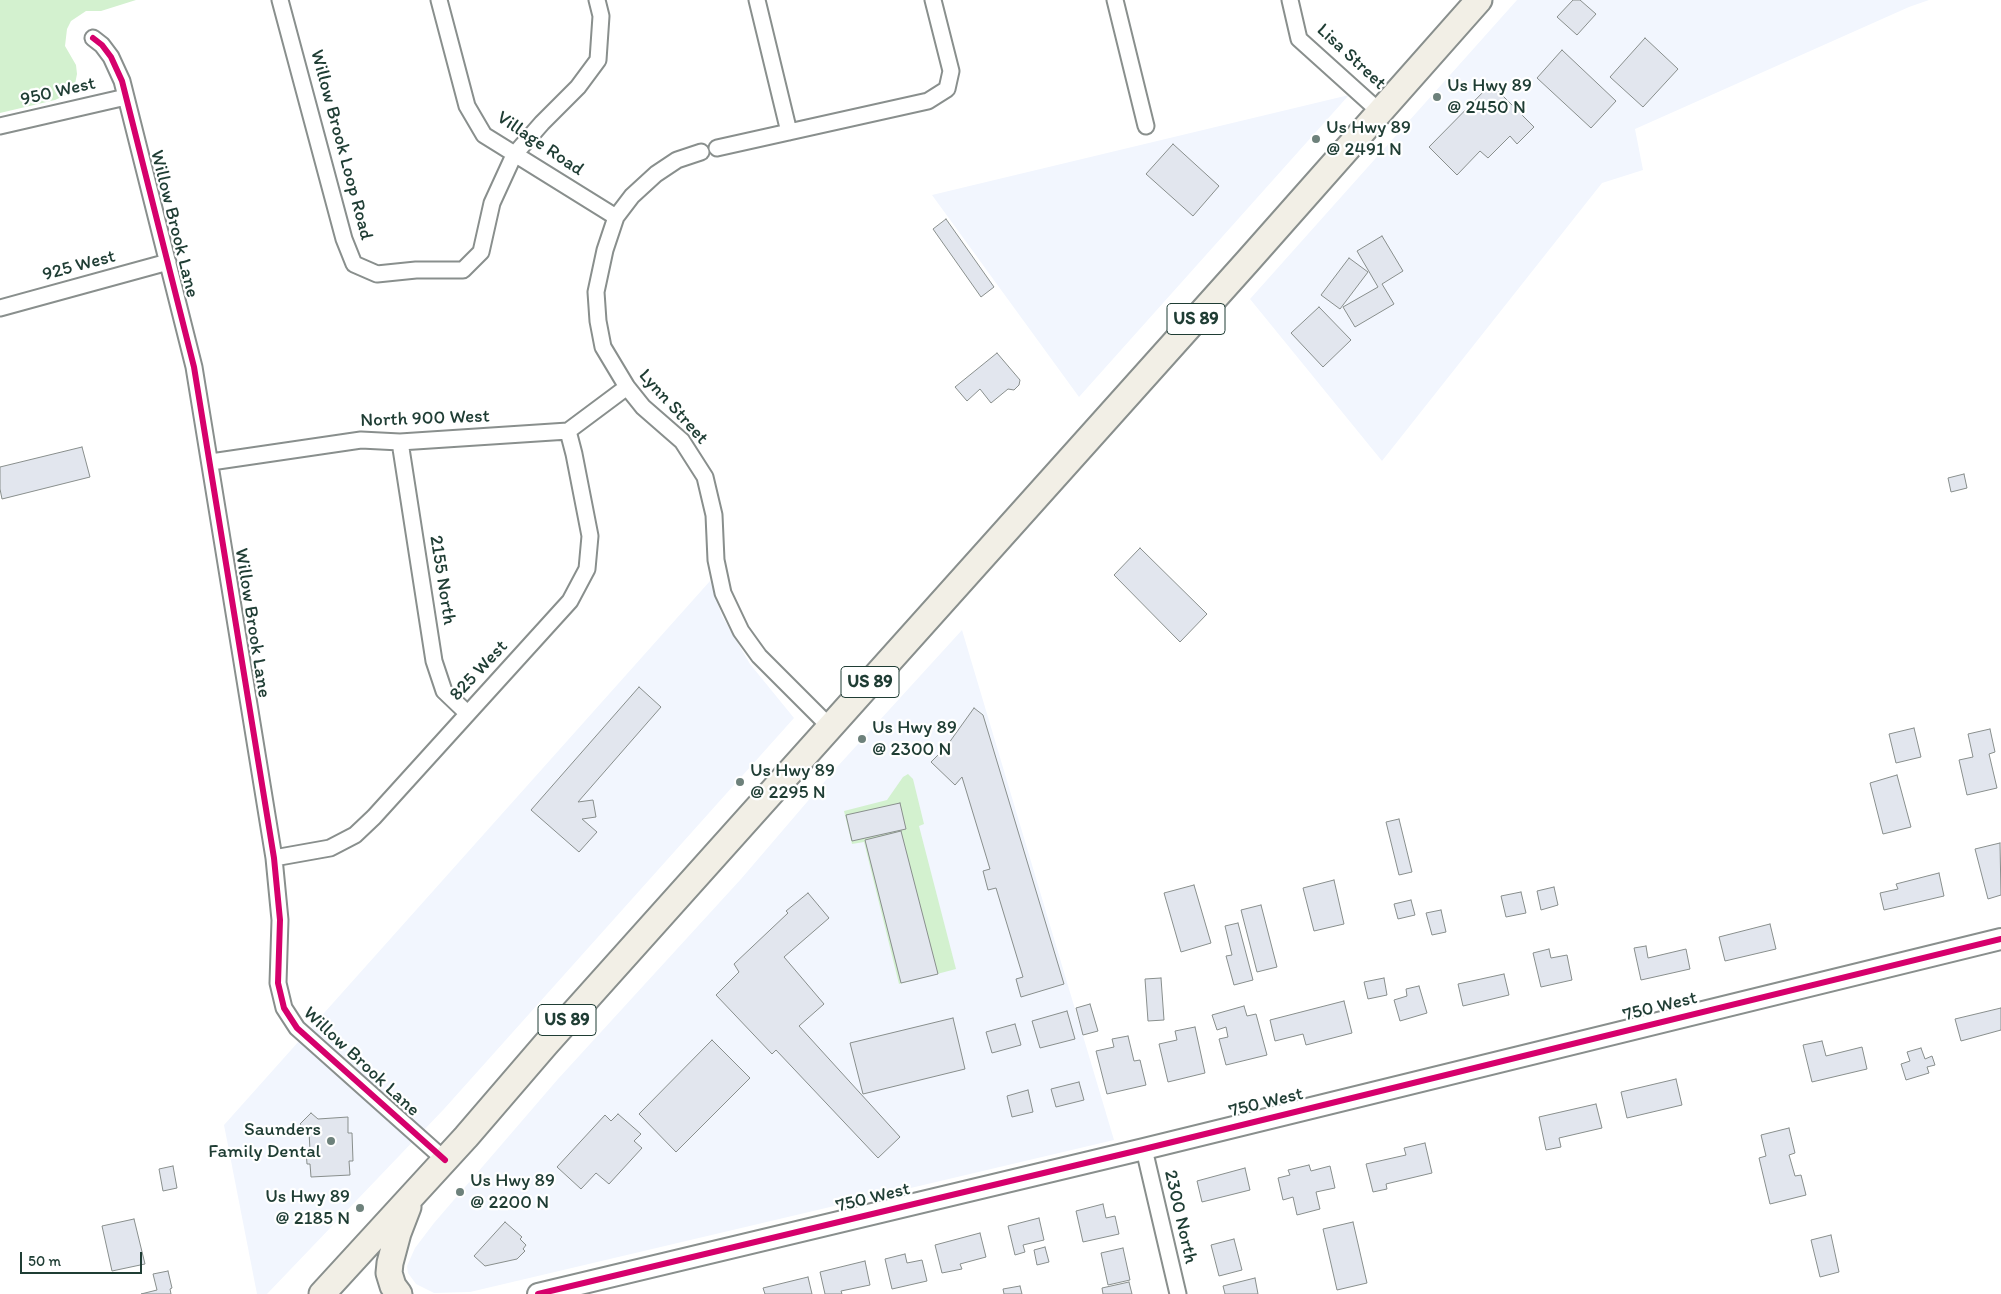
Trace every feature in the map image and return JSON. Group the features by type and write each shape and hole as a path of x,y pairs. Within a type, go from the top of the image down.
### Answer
{"main road":[{"name":"US 89","path":"322,1294 445,1160 559,1029 1479,0"},
{"path":"399,1294 393,1286 389,1273 390,1262 398,1233 413,1194"}],"street":[{"name":"Willow Brook Loop Road","path":"280,0 344,239 354,264 377,274 416,270 463,270 481,252 492,203 514,155 578,87 598,60 601,16 597,0"},
{"name":"Village Road","path":"439,0 466,106 484,135 616,216"},
{"path":"757,0 789,132"},
{"path":"717,148 928,101 947,89 951,71 933,0"},
{"path":"1115,0 1146,126"},
{"name":"Lisa Street","path":"1290,0 1300,39 1380,112"},
{"name":"Willow Brook Lane","path":"93,38 102,45 111,57 117,68 126,97 194,367 211,462 274,858 280,920 278,983 284,1008 297,1028 445,1160"},
{"name":"950 West","path":"0,126 126,97"},
{"name":"Lynn Street","path":"701,152 677,160 656,174 632,196 616,216 605,250 596,292 598,320 603,347 627,387 644,407 682,441 705,477 714,515 716,560 723,593 741,631 759,656 830,727"},
{"name":"925 West","path":"0,308 168,262"},
{"path":"568,431 627,387"},
{"name":"North 900 West","path":"211,462 361,440 400,442 568,431"},
{"name":"825 West","path":"274,858 330,848 355,835 374,817 570,601 587,570 590,536 568,431"},
{"name":"2155 North","path":"400,442 434,661 444,691 467,713"},
{"name":"750 West","path":"538,1294 1144,1149 2001,939"},
{"name":"2300 North","path":"1144,1149 1178,1294"}],"shaded area":[{"path":"1517,0 1929,0 1909,7 1635,129 1643,170 1602,183 1382,461 1250,299"},
{"path":"1349,95 1079,397 932,195"},
{"path":"710,581 722,616 750,664 794,718 444,1109 267,1294 257,1294 224,1125"},
{"path":"962,630 1114,1140 470,1292 434,1293 416,1284 408,1273 407,1266 415,1248 434,1223 558,1079 741,879 837,767"}],"green space":[{"path":"0,0 136,0 101,11 86,11 71,21 67,29 65,46 76,65 77,74 75,84 66,95 55,100 0,113"},
{"path":"908,774 913,779 924,824 919,826 956,969 899,984 864,842 852,844 844,811 887,800 903,777"}],"building":[{"path":"1573,0 1580,0 1596,14 1577,35 1557,17"},
{"path":"1645,38 1678,69 1643,107 1610,77"},
{"path":"1562,50 1616,101 1591,128 1537,78"},
{"path":"1491,84 1534,127 1517,144 1510,136 1488,158 1480,151 1457,175 1429,147"},
{"path":"1173,144 1219,186 1193,216 1146,174"},
{"path":"946,219 994,287 981,297 933,229"},
{"path":"1382,236 1403,271 1382,284 1394,304 1355,327 1343,307 1378,287 1357,251"},
{"path":"1349,258 1368,272 1340,309 1321,295"},
{"path":"1319,307 1351,340 1323,367 1291,333"},
{"path":"997,353 1020,380 1019,385 1014,390 1008,389 991,403 980,389 967,401 955,387"},
{"path":"82,447 90,477 2,499 0,467"},
{"path":"1964,474 1967,488 1951,492 1948,478"},
{"path":"1140,548 1207,614 1180,642 1114,575"},
{"path":"639,687 661,707 578,802 593,800 596,817 582,819 597,832 579,852 531,810"},
{"path":"974,708 983,715 1064,984 1021,997 1016,979 1023,977 996,888 988,890 983,871 990,869 962,777 955,785 931,762 946,747"},
{"path":"1914,728 1921,757 1896,763 1889,734"},
{"path":"1990,729 1995,752 1989,754 1997,788 1967,795 1959,760 1973,757 1968,734"},
{"path":"1897,775 1911,827 1883,834 1870,783"},
{"path":"900,803 906,829 852,841 846,815"},
{"path":"1399,819 1412,872 1399,875 1386,822"},
{"path":"901,831 938,974 901,983 865,840"},
{"path":"2000,843 2001,895 1988,899 1975,849"},
{"path":"1939,873 1944,896 1884,910 1880,893 1898,889 1896,884"},
{"path":"1334,880 1344,924 1314,931 1303,888"},
{"path":"1194,885 1211,943 1181,952 1164,893"},
{"path":"1554,887 1558,905 1541,910 1537,891"},
{"path":"1521,892 1526,913 1506,917 1501,896"},
{"path":"808,893 829,918 784,957 824,1004 799,1026 900,1137 878,1158 776,1050 772,1054 716,995 739,972 734,964 788,913 786,911"},
{"path":"1411,900 1415,915 1398,919 1394,904"},
{"path":"1261,905 1277,967 1257,972 1241,910"},
{"path":"1441,910 1446,932 1432,935 1426,913"},
{"path":"1238,923 1253,980 1234,985 1226,956 1232,955 1225,926"},
{"path":"1770,924 1776,949 1725,961 1719,937"},
{"path":"1646,946 1648,958 1686,949 1690,969 1641,980 1634,948"},
{"path":"1549,949 1551,958 1567,955 1572,980 1541,987 1533,953"},
{"path":"1504,974 1509,995 1463,1006 1458,984"},
{"path":"1161,978 1164,1020 1148,1021 1145,979"},
{"path":"1384,978 1387,995 1368,999 1364,982"},
{"path":"1419,986 1427,1013 1400,1021 1394,1000 1407,996 1406,989"},
{"path":"1344,1001 1352,1033 1306,1045 1303,1034 1275,1041 1270,1020"},
{"path":"1090,1004 1098,1031 1083,1035 1076,1008"},
{"path":"1244,1006 1247,1016 1256,1014 1267,1055 1226,1065 1219,1039 1228,1037 1226,1027 1217,1030 1212,1015"},
{"path":"2001,1008 2001,1030 1961,1041 1955,1019"},
{"path":"1067,1011 1075,1039 1040,1048 1032,1021"},
{"path":"953,1018 965,1069 863,1094 850,1043"},
{"path":"1015,1024 1021,1045 992,1053 986,1032"},
{"path":"1195,1027 1205,1073 1168,1082 1159,1044 1177,1040 1175,1031"},
{"path":"1128,1036 1134,1061 1140,1060 1146,1085 1107,1094 1096,1051 1114,1047 1112,1039"},
{"path":"712,1040 750,1078 676,1152 639,1114"},
{"path":"1822,1041 1826,1056 1862,1047 1867,1069 1812,1082 1803,1045"},
{"path":"1921,1048 1925,1059 1932,1056 1935,1065 1927,1067 1929,1073 1906,1080 1901,1064 1910,1061 1907,1052"},
{"path":"1676,1079 1682,1105 1627,1118 1621,1092"},
{"path":"1079,1082 1084,1100 1056,1107 1051,1089"},
{"path":"1028,1090 1033,1112 1012,1117 1007,1096"},
{"path":"1596,1104 1602,1128 1559,1138 1561,1147 1546,1150 1539,1117"},
{"name":"Saunders Family Dental","path":"311,1113 318,1119 348,1117 348,1133 352,1133 353,1161 349,1161 350,1175 311,1177 310,1164 307,1164 306,1150 310,1150 309,1132 300,1124"},
{"path":"618,1114 641,1134 634,1141 642,1148 609,1184 596,1173 581,1189 557,1167 605,1115 611,1121"},
{"path":"1789,1128 1795,1153 1789,1155 1795,1176 1801,1175 1806,1195 1770,1204 1759,1158 1766,1156 1761,1135"},
{"path":"1425,1143 1432,1173 1386,1184 1387,1189 1373,1192 1366,1164 1406,1155 1404,1148"},
{"path":"1309,1165 1311,1171 1330,1166 1335,1188 1316,1192 1320,1209 1297,1215 1293,1197 1283,1200 1278,1178 1290,1175 1288,1170"},
{"path":"173,1166 177,1188 163,1191 159,1169"},
{"path":"1245,1168 1250,1190 1202,1202 1197,1181"},
{"path":"1103,1204 1106,1218 1115,1216 1119,1234 1083,1242 1076,1211"},
{"path":"1039,1218 1044,1240 1023,1245 1025,1252 1015,1255 1008,1226"},
{"path":"134,1219 145,1264 112,1271 102,1226"},
{"path":"505,1222 522,1237 520,1239 526,1245 523,1249 525,1251 517,1259 485,1266 474,1256"},
{"path":"1353,1222 1367,1283 1337,1290 1323,1229"},
{"path":"980,1233 986,1257 960,1264 962,1269 942,1273 935,1245"},
{"path":"1831,1235 1839,1272 1820,1277 1811,1240"},
{"path":"1234,1239 1242,1270 1219,1276 1211,1245"},
{"path":"1045,1247 1049,1262 1037,1265 1034,1250"},
{"path":"1123,1248 1130,1280 1108,1285 1101,1253"},
{"path":"905,1254 907,1263 922,1260 927,1281 892,1289 885,1259"},
{"path":"865,1261 870,1285 841,1291 842,1294 825,1294 820,1272"},
{"path":"168,1271 172,1288 170,1289 171,1294 141,1294 157,1290 153,1274"},
{"path":"808,1277 812,1294 765,1294 763,1288"},
{"path":"1255,1278 1258,1294 1225,1294 1223,1286"},
{"path":"1129,1282 1132,1294 1103,1294 1102,1288"},
{"path":"1020,1286 1022,1294 1004,1294 1003,1289"}],"cycle path":[{"path":"93,38 102,45 111,57 122,81 194,367 274,858 280,920 278,983 284,1008 297,1028 445,1160"},
{"path":"538,1294 1144,1149 2001,939"}],"place":[{"name":"Us Hwy 89 @ 2450 N","path":"1437,97"},
{"name":"Us Hwy 89 @ 2491 N","path":"1316,139"},
{"name":"Us Hwy 89 @ 2300 N","path":"862,739"},
{"name":"Us Hwy 89 @ 2295 N","path":"740,782"},
{"name":"Saunders Family Dental","path":"331,1141"},
{"name":"Us Hwy 89 @ 2200 N","path":"460,1192"},
{"name":"Us Hwy 89 @ 2185 N","path":"360,1208"}]}
